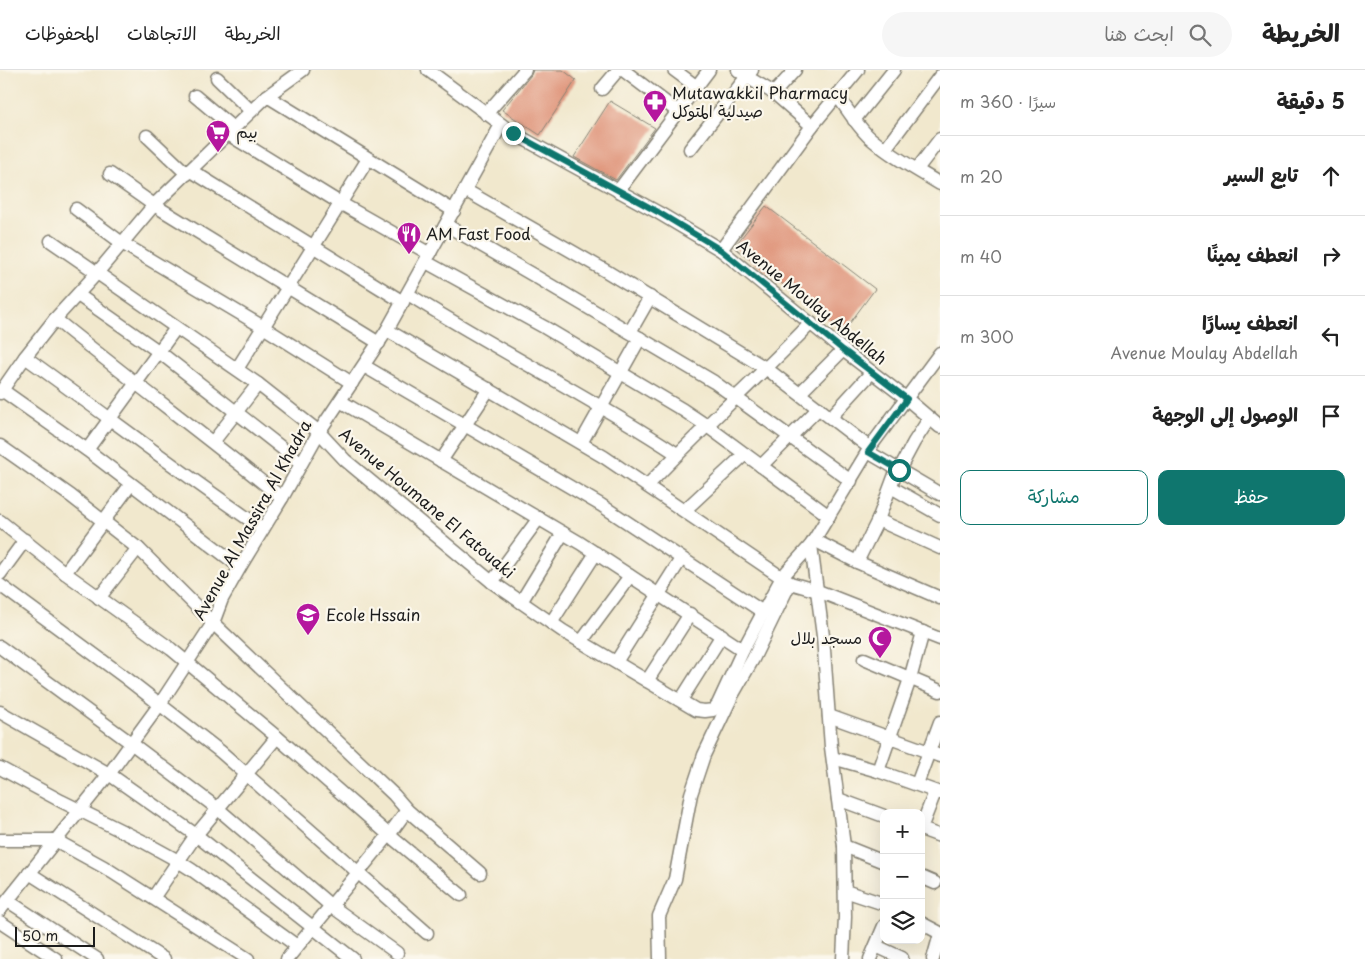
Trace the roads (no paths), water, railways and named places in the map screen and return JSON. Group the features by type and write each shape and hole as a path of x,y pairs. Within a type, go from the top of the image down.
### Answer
{"street":[{"path":"240,567 87,450 1,392 25,357 55,319 78,295 154,205 267,96 304,70"},
{"name":"Avenue Moulay Abdellah","path":"428,70 501,125 537,148 658,212 721,250 940,427"},
{"path":"486,114 525,70"},
{"path":"602,89 618,70"},
{"path":"622,70 677,111"},
{"path":"674,70 697,87"},
{"path":"618,191 709,70"},
{"path":"774,93 795,70"},
{"path":"721,250 812,126 858,70"},
{"path":"854,120 894,70"},
{"path":"690,149 746,72 812,126"},
{"path":"885,149 940,76"},
{"path":"217,78 251,111"},
{"path":"837,95 854,120 868,136 940,184"},
{"path":"195,96 230,131 428,258 707,426 829,516"},
{"path":"267,96 454,210"},
{"name":"Avenue Al Massira Al Khadra","path":"4,905 109,774 160,704 186,661 213,623 222,599 240,567 319,432 387,330 501,125"},
{"path":"147,136 188,172 312,247 476,336 601,407 678,454"},
{"path":"917,169 940,139"},
{"path":"237,369 368,159"},
{"path":"110,174 154,205 287,288 379,342"},
{"path":"465,190 767,369 831,417 869,450 940,494"},
{"path":"76,210 122,243 263,327 352,383"},
{"path":"446,225 635,335 737,398 851,480"},
{"name":"Avenue Houmane El Fatouaki","path":"51,241 258,384 319,432 345,460 492,582 581,642 696,710 714,709 743,650"},
{"path":"78,295 158,351 301,463"},
{"path":"581,443 620,372 650,298"},
{"path":"55,319 135,384 213,442 282,498"},
{"path":"647,486 767,369 811,323"},
{"path":"87,450 176,328"},
{"path":"387,330 581,443 685,510 786,580 940,639"},
{"path":"800,393 843,350"},
{"path":"340,402 596,553 743,650 763,612 812,543 869,450 940,353"},
{"path":"25,357 111,418 214,496 263,529"},
{"path":"364,366 601,505 763,612"},
{"path":"831,417 872,372"},
{"path":"213,442 258,384"},
{"path":"441,462 489,389"},
{"path":"760,466 819,408"},
{"path":"857,562 878,520 898,469 929,419"},
{"path":"0,446 103,520 138,548 213,623 394,795 407,810 480,873"},
{"path":"685,510 745,454"},
{"path":"65,573 130,484"},
{"path":"891,487 940,514"},
{"path":"492,582 539,518"},
{"path":"878,520 940,548"},
{"path":"0,521 65,573 172,649 461,895"},
{"path":"522,602 563,533"},
{"path":"0,574 25,540"},
{"path":"812,543 940,598"},
{"path":"812,543 833,758 844,846 843,959"},
{"path":"99,598 138,548"},
{"path":"550,622 596,553"},
{"path":"616,662 682,559"},
{"path":"581,642 630,576"},
{"path":"660,959 659,916 674,879 691,794 704,755 733,694 753,659 786,580"},
{"path":"0,585 160,704 221,752 427,933"},
{"path":"647,681 690,614"},
{"path":"878,771 910,679 923,632"},
{"path":"681,700 722,635"},
{"path":"0,647 217,808 330,905 397,953"},
{"path":"864,659 940,691"},
{"path":"0,712 109,774 196,835 353,959"},
{"path":"829,716 935,754"},
{"path":"917,784 935,754 940,722"},
{"path":"153,898 196,835 277,737"},
{"path":"833,758 938,792 925,820"},
{"path":"0,768 177,861 297,946"},
{"path":"838,799 880,815"},
{"path":"286,959 359,872 407,810"},
{"path":"925,830 940,836"},
{"path":"0,840 55,840 104,867 243,958"},
{"path":"844,846 880,860"},
{"path":"29,873 164,959"},
{"path":"925,879 935,883"},
{"path":"845,892 880,903"},
{"path":"4,905 97,959"},
{"path":"0,922 56,959"},
{"path":"925,925 940,934 934,959"},
{"path":"870,959 880,936"},
{"path":"876,946 902,958"}],"place":[{"name":"Mutawakkil Pharmacy صيدلية المتوكل","path":"655,123"},
{"name":"بيم","path":"218,153"},
{"name":"AM Fast Food","path":"409,255"},
{"name":"Ecole Hssain","path":"308,636"},
{"name":"مسجد بلال","path":"880,659"}]}
